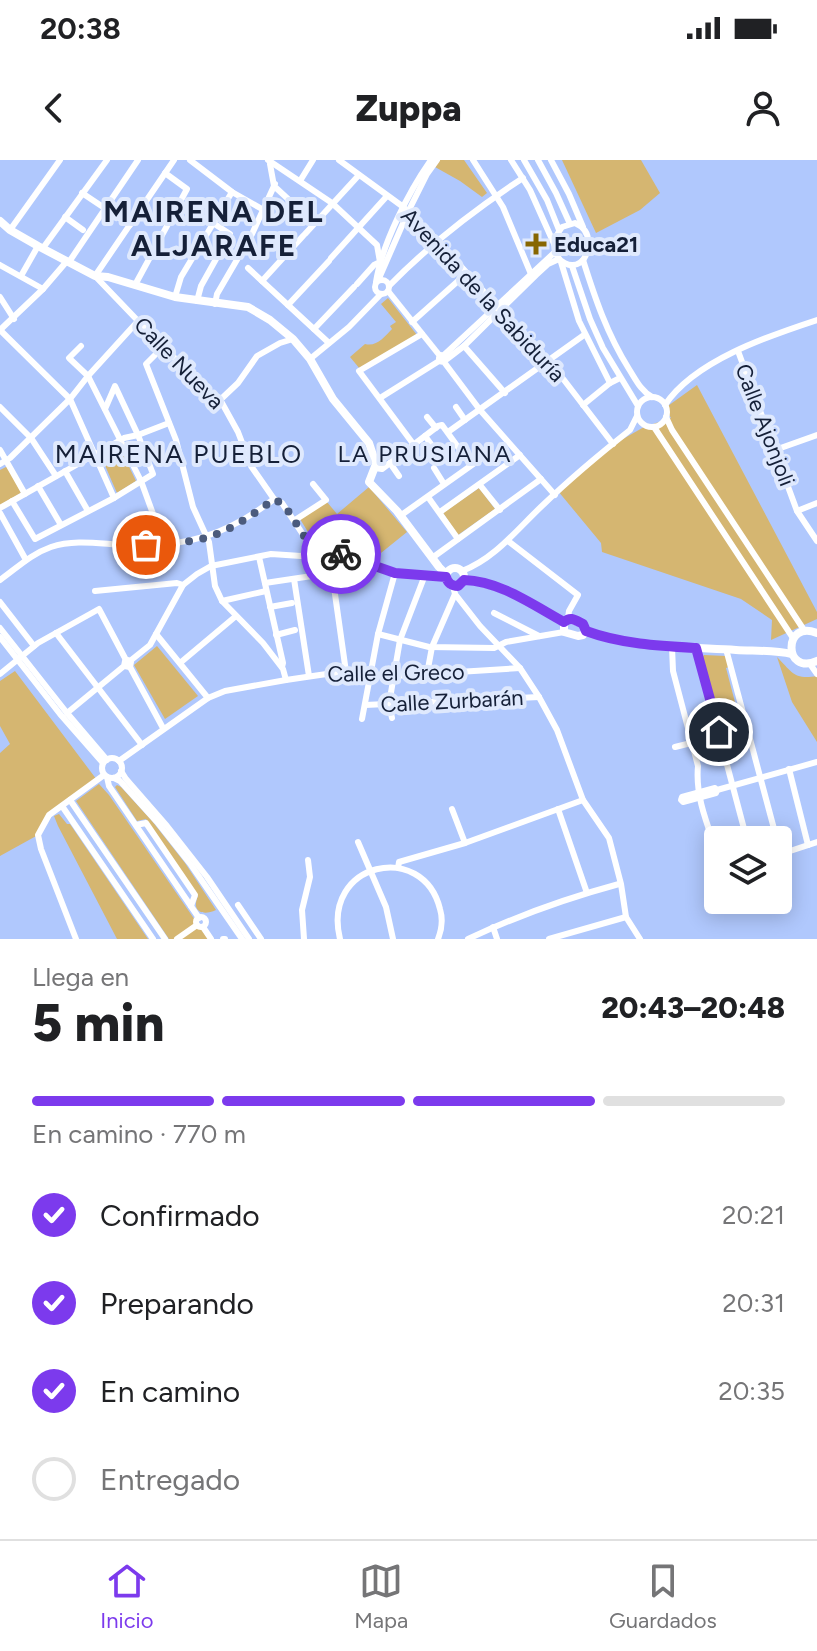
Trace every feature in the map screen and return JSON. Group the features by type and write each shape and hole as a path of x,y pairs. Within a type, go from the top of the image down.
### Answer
{"main road":[{"path":"4,226 101,279 175,297 248,307 270,320 293,339 310,359 333,399 369,443 375,468 369,482 400,516 454,590 464,576"},
{"path":"446,575 457,568 464,576 517,596 578,636 586,631"},
{"path":"563,626 583,624 586,631"},
{"path":"586,631 672,647 779,652 792,646 804,630 817,633"},
{"path":"792,646 799,662 813,663"}],"street":[{"path":"4,226 60,160"},
{"path":"21,276 107,160"},
{"path":"114,498 70,399 0,330 68,261 138,160"},
{"path":"101,279 130,225 174,160"},
{"path":"190,160 232,192 262,209"},
{"path":"300,181 313,160"},
{"name":"Avenida de la Sabiduría","path":"339,160 406,210 437,240 548,362 613,444"},
{"path":"350,168 356,160"},
{"path":"383,263 431,160"},
{"path":"406,210 437,160"},
{"path":"473,160 496,195 532,276"},
{"path":"511,160 535,201 584,335 610,383"},
{"path":"443,359 557,255 559,230 547,200 524,160"},
{"path":"538,160 570,224"},
{"path":"551,160 589,242 583,260 572,266"},
{"path":"270,161 332,203 377,245 383,263 382,287 443,359 480,410 555,495"},
{"path":"270,161 274,186 314,223"},
{"path":"215,304 217,294 252,234 276,177 282,171"},
{"path":"135,285 187,189 165,173"},
{"path":"262,281 359,175"},
{"path":"310,359 349,327 382,287 437,240 523,178"},
{"path":"175,297 181,277 232,192"},
{"path":"82,193 130,225"},
{"path":"288,305 387,196"},
{"path":"65,217 83,230"},
{"path":"197,301 201,286 230,234 213,223"},
{"path":"559,230 570,224 583,227"},
{"path":"464,576 508,541 631,429 637,416 638,406 603,348 572,266 557,255"},
{"path":"583,260 617,350 644,392 665,405"},
{"path":"383,263 397,277"},
{"path":"314,329 374,265 383,263"},
{"path":"0,265 43,289"},
{"path":"248,268 329,343"},
{"path":"412,322 467,273"},
{"name":"Calle Nueva","path":"101,279 163,347 219,401 238,432 251,466 274,499 282,503 306,539 315,546"},
{"path":"0,297 14,319"},
{"path":"380,398 464,346 499,308"},
{"path":"804,630 672,430 665,405 673,393 699,373 738,351 762,339 817,320"},
{"path":"3,462 70,399 138,321"},
{"path":"414,445 359,371 422,334"},
{"path":"448,432 584,335"},
{"path":"219,401 238,383 257,356 293,339"},
{"path":"81,346 69,358 88,376 105,409 141,481 162,544"},
{"path":"464,346 505,393"},
{"path":"163,347 146,364 176,440 193,507 209,542 215,586 222,601 263,643 281,667 286,680"},
{"name":"Calle Ajonjoli","path":"738,351 797,511 817,541"},
{"path":"583,405 620,378"},
{"path":"12,501 35,539 153,474 115,386 105,409"},
{"path":"638,406 646,398 673,393"},
{"path":"0,407 31,438 56,476"},
{"path":"456,407 465,420"},
{"path":"637,416 645,426"},
{"path":"427,417 436,428"},
{"path":"631,429 659,426 666,417"},
{"path":"26,560 0,510 119,440 169,423"},
{"path":"375,468 382,469 442,425 471,465"},
{"path":"654,427 792,646"},
{"path":"775,450 817,435"},
{"path":"425,436 436,451"},
{"path":"0,450 3,462 25,494"},
{"path":"400,516 486,455"},
{"path":"440,512 520,455"},
{"path":"390,463 399,476"},
{"path":"434,468 444,484"},
{"path":"65,471 88,511"},
{"path":"432,558 541,479"},
{"path":"295,520 326,500 313,484"},
{"path":"480,485 500,510"},
{"path":"38,486 61,525"},
{"path":"428,497 458,539"},
{"path":"0,568 2,579 36,553 62,543 130,546 192,541 222,532 274,499"},
{"path":"797,511 817,503"},
{"path":"378,634 432,647 494,648 563,626 578,595 508,541"},
{"path":"67,713 150,645 183,585 211,566 271,554 301,556 315,546"},
{"path":"315,546 395,573 446,575"},
{"path":"315,546 316,576"},
{"path":"259,557 283,663 281,667"},
{"path":"222,601 294,579 332,573 346,672"},
{"path":"362,719 378,634 395,573"},
{"path":"392,718 389,704 400,640 425,575"},
{"path":"294,579 309,676"},
{"path":"95,591 177,583 183,585"},
{"path":"454,590 520,668 557,730 583,800 609,838 626,917 640,939"},
{"path":"427,674 432,647 454,590"},
{"path":"0,602 34,646"},
{"path":"270,607 292,603"},
{"path":"1,672 34,646 99,609 163,728"},
{"path":"494,613 539,636"},
{"path":"180,663 236,616"},
{"path":"0,628 60,714 105,762"},
{"path":"276,635 295,630"},
{"path":"56,633 142,745"},
{"path":"156,634 208,698"},
{"path":"0,637 67,713 105,762"},
{"path":"672,647 673,671 698,766 696,781 709,826"},
{"path":"696,648 743,826"},
{"path":"726,649 774,826"},
{"path":"813,663 817,674"},
{"name":"Calle el Greco","path":"119,761 208,698 225,691 346,672 394,676 520,668"},
{"name":"Calle Zurbarán","path":"365,705 539,697"},
{"path":"714,715 741,707"},
{"path":"675,747 691,743"},
{"path":"242,939 157,822 120,781 108,777 102,769 105,762 113,758 119,761 126,779 207,877 249,939"},
{"path":"699,795 715,788 762,779 817,762"},
{"path":"789,769 808,845"},
{"path":"76,939 38,835 49,815 108,777 119,776 121,771"},
{"path":"108,777 107,783 203,922 211,939"},
{"path":"70,800 165,939"},
{"path":"398,868 399,862 465,843 583,800"},
{"path":"62,806 153,939"},
{"path":"452,809 465,843"},
{"path":"558,809 587,893"},
{"path":"358,842 386,907 393,939"},
{"path":"792,850 817,842"},
{"path":"304,939 302,910 310,877 308,860"},
{"path":"339,939 336,924 342,896 350,884 370,871 383,868 398,868 428,884 438,899 442,917 438,939"},
{"path":"468,939 509,920 619,884"},
{"path":"238,905 261,939"},
{"path":"549,939 626,917"},
{"path":"177,939 203,922"},
{"path":"493,927 497,939"}],"shaded area":[{"path":"440,160 464,160 487,193 482,197 435,167"},
{"path":"562,160 641,160 660,193 640,210 596,233"},
{"path":"388,298 417,335 360,369 350,357 365,344 380,341 396,322 381,304"},
{"path":"697,385 817,612 817,619 771,640 772,620 741,599 602,552 601,543 558,491 609,447 644,427 671,418 665,408"},
{"path":"118,444 136,481 117,493 100,454"},
{"path":"8,466 21,493 0,505 0,470"},
{"path":"369,487 407,532 371,561 318,540 300,519 327,502 337,514"},
{"path":"479,488 495,509 458,535 443,513"},
{"path":"157,646 198,696 165,719 134,665"},
{"path":"704,655 726,656 736,706 716,711 701,659"},
{"path":"777,657 798,676 817,676 817,742 792,702"},
{"path":"15,671 97,780 50,815 38,835 0,856 0,753 10,744 0,726 0,681"},
{"path":"99,784 208,939 169,939 76,801"},
{"path":"117,785 152,821 216,910 203,912 197,909 198,896 146,819 137,821 115,787"},
{"path":"59,814 70,824 148,939 117,939 58,826 54,816"}],"way so far":[{"path":"146,545 192,541 222,532 274,499 282,503 306,539 315,546 341,554"}],"place":[{"name":"Educa21","path":"536,244"}],"district":[{"name":"MAIRENA DEL ALJARAFE","path":"214,228"},
{"name":"LA PRUSIANA","path":"425,453"},
{"name":"MAIRENA PUEBLO","path":"179,454"}],"route":[{"path":"341,554 395,573 446,577 453,586 464,580 491,585 564,622 568,618 583,624 586,631 598,635 696,648 719,732"}]}
